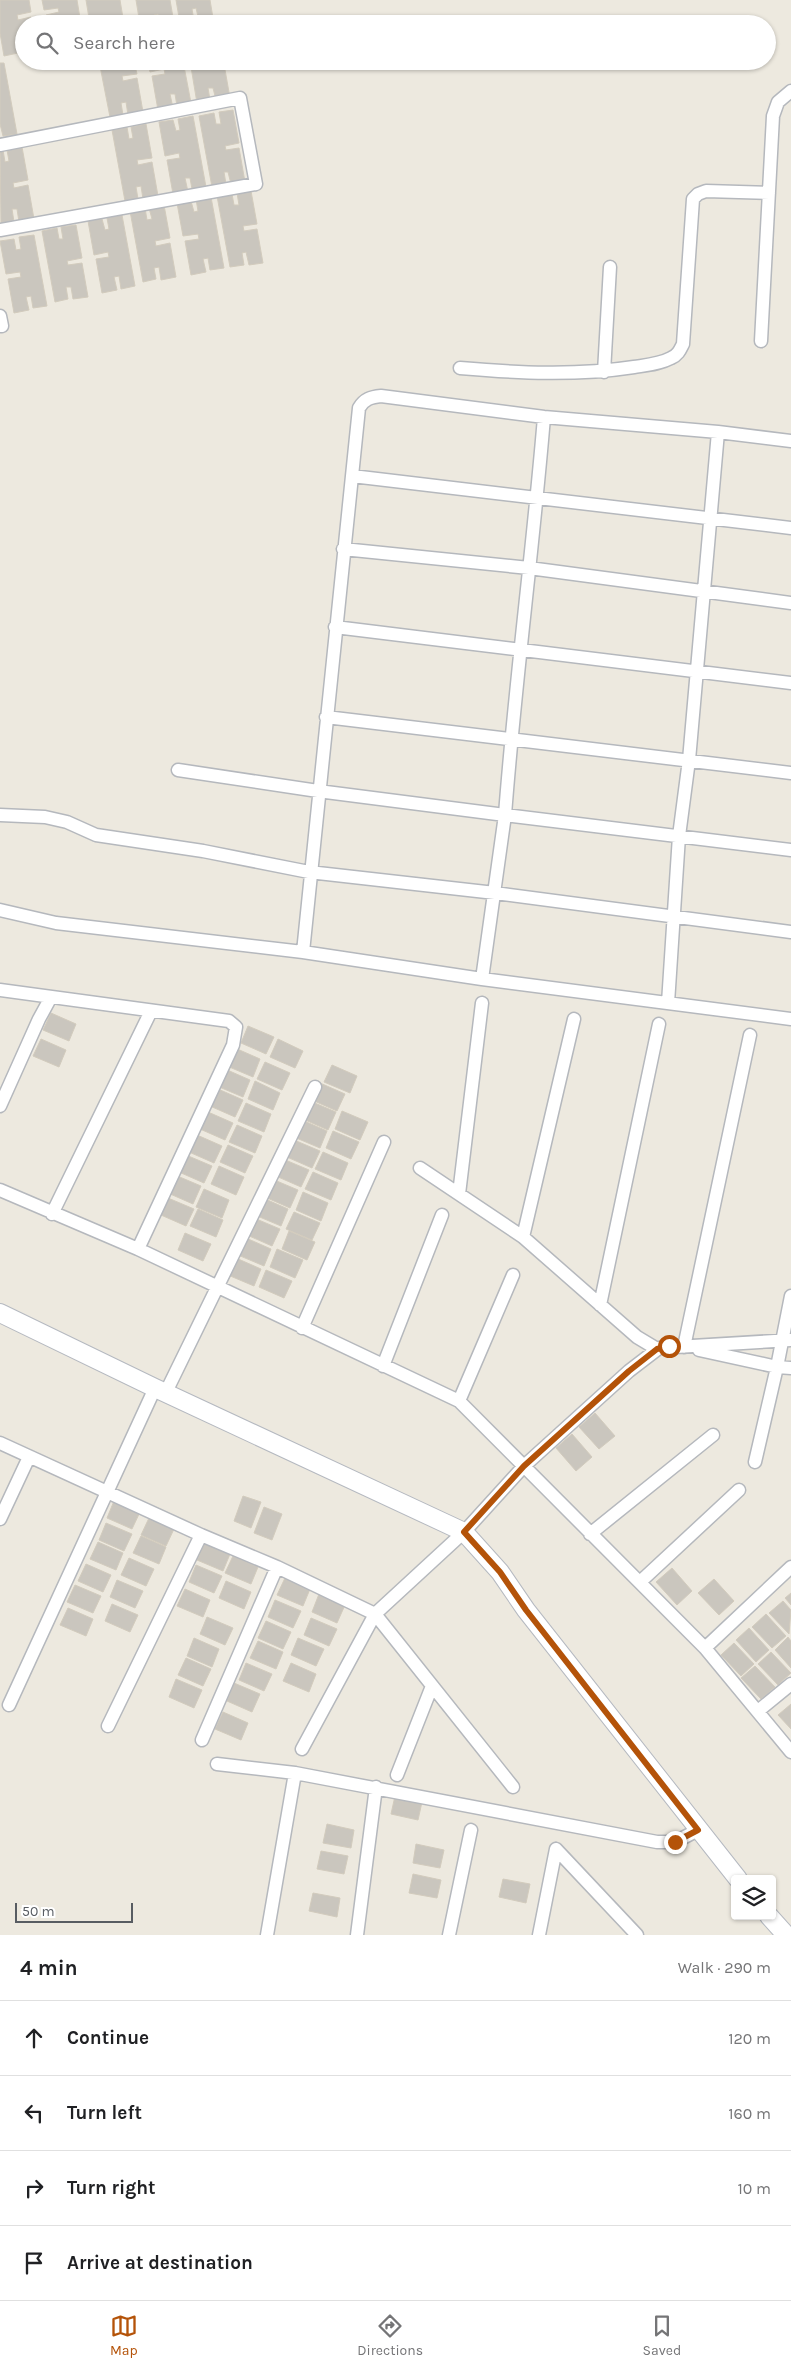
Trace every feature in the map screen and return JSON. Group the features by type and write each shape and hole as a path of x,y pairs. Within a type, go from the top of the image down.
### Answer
{"main road":[{"path":"0,1313 464,1532 500,1572 526,1610 735,1875"},
{"path":"773,1920 786,1935"}],"street":[{"path":"761,341 773,116 778,102 791,91"},
{"path":"0,145 240,98 256,184 0,230"},
{"path":"460,368 523,373 604,372 655,364 672,358 679,353 683,344 693,199 698,194 706,191 768,193"},
{"path":"604,372 610,267"},
{"path":"0,316 2,326 0,326"},
{"path":"302,952 359,408 371,396 381,396 544,417 718,432 791,441"},
{"path":"482,979 505,815 519,650 537,497 544,417"},
{"path":"668,1003 679,836 689,760 718,432"},
{"path":"352,476 791,528"},
{"path":"343,549 529,568 791,603"},
{"path":"335,627 791,684"},
{"path":"326,716 791,773"},
{"path":"178,770 318,791 791,850"},
{"path":"0,815 45,817 67,822 96,835 203,851 309,872 494,893 791,932"},
{"path":"0,910 56,923 302,952 482,979 791,1019"},
{"path":"0,990 229,1021 236,1027 235,1036 138,1249"},
{"path":"0,1106 39,1019 52,997"},
{"path":"459,1194 482,1003"},
{"path":"52,1214 150,1011"},
{"path":"523,1237 574,1019"},
{"path":"600,1305 659,1024"},
{"path":"684,1347 750,1035"},
{"path":"9,1705 106,1492 216,1287 315,1087"},
{"path":"302,1328 384,1142"},
{"path":"420,1168 523,1237 637,1337 657,1349 787,1340"},
{"path":"0,1190 52,1214 138,1249 459,1401 705,1648 791,1752"},
{"path":"383,1366 442,1215"},
{"path":"459,1401 513,1275"},
{"path":"755,1462 778,1367 787,1340 791,1296"},
{"path":"684,1347 778,1367 791,1368"},
{"path":"302,1749 375,1614 464,1532 524,1466 657,1349"},
{"path":"590,1534 713,1434"},
{"path":"0,1443 201,1535 277,1567 375,1614 513,1788"},
{"path":"0,1519 29,1457"},
{"path":"640,1582 739,1490"},
{"path":"108,1726 201,1535"},
{"path":"202,1740 277,1567"},
{"path":"705,1648 791,1567"},
{"path":"758,1711 791,1684"},
{"path":"397,1775 432,1686"},
{"path":"217,1764 295,1773 376,1787 656,1842 675,1842 698,1830"},
{"path":"267,1935 295,1773"},
{"path":"357,1935 376,1787"},
{"path":"449,1935 471,1830"},
{"path":"539,1935 556,1849 632,1932"}],"building":[{"path":"0,0 29,0 31,12 15,15 15,54 4,56 0,33"},
{"path":"42,0 77,0 80,15 46,15 59,12 58,8 44,10"},
{"path":"86,0 120,0 122,15 88,15"},
{"path":"136,0 170,0 173,15 138,15"},
{"path":"176,0 210,0 212,15 198,15 196,8 192,9 193,15 179,15"},
{"path":"0,63 4,63 17,134 3,136 0,124"},
{"path":"101,70 136,70 137,74 122,76 123,81 137,78 143,112 128,115 126,102 121,103 123,115 110,117"},
{"path":"164,70 185,70 191,103 177,106 175,94 170,94 173,108 158,110 152,76 165,74"},
{"path":"192,70 225,70 230,98 216,100 213,88 208,88 210,100 197,103"},
{"path":"233,110 239,143 225,146 226,150 239,148 245,182 231,184 228,172 224,172 226,184 212,187 199,116 214,113 216,124 221,124 219,112"},
{"path":"193,116 206,187 192,189 190,178 185,178 188,192 173,194 167,160 180,158 179,153 165,156 159,122 173,120 176,131 180,130 178,119"},
{"path":"146,124 152,158 137,160 138,165 152,162 158,196 143,199 141,186 136,187 138,199 125,201 112,130 127,127 129,139 133,138 131,127"},
{"path":"22,147 28,180 13,183 14,188 28,185 34,219 19,222 17,209 12,209 14,222 1,224 0,151 3,150 5,162 9,161 7,150"},
{"path":"251,191 257,224 243,226 244,231 257,229 263,263 249,265 246,252 242,253 244,265 230,267 217,196 232,194 234,205 239,205 237,193"},
{"path":"211,197 224,268 210,270 208,258 203,259 206,272 191,275 185,241 199,239 198,234 183,236 177,203 191,201 194,212 198,211 196,199"},
{"path":"164,205 170,238 155,241 156,246 170,243 176,277 161,280 159,267 154,268 156,279 143,282 130,211 145,208 147,220 152,219 149,208"},
{"path":"122,215 135,286 121,289 119,276 114,277 117,290 102,293 96,259 109,257 108,252 94,255 88,221 102,219 105,230 109,229 107,218"},
{"path":"76,225 82,258 67,261 68,265 82,263 88,297 73,299 71,287 66,287 68,299 55,302 42,231 57,228 59,239 63,239 61,227"},
{"path":"34,235 47,306 33,308 31,296 26,297 29,310 14,313 8,279 21,277 20,272 6,274 0,241 14,239 16,250 21,249 19,237"},
{"path":"51,1013 76,1024 69,1041 43,1030"},
{"path":"248,1026 274,1037 266,1054 241,1043"},
{"path":"41,1039 66,1050 59,1067 33,1056"},
{"path":"278,1039 303,1051 295,1068 270,1057"},
{"path":"235,1048 260,1059 253,1077 227,1066"},
{"path":"265,1062 290,1073 282,1090 257,1079"},
{"path":"332,1065 357,1076 350,1093 324,1082"},
{"path":"225,1069 250,1080 243,1097 217,1086"},
{"path":"255,1081 280,1093 273,1110 248,1099"},
{"path":"320,1083 345,1094 337,1111 312,1100"},
{"path":"218,1089 243,1100 235,1117 210,1106"},
{"path":"310,1101 336,1112 328,1130 303,1119"},
{"path":"246,1103 271,1114 264,1132 238,1121"},
{"path":"342,1111 368,1122 360,1140 335,1129"},
{"path":"208,1112 233,1123 225,1140 200,1129"},
{"path":"302,1120 327,1131 320,1148 294,1137"},
{"path":"237,1125 262,1136 255,1153 229,1142"},
{"path":"333,1131 359,1142 351,1159 326,1148"},
{"path":"197,1135 222,1146 214,1163 189,1152"},
{"path":"294,1140 320,1151 312,1168 287,1157"},
{"path":"228,1145 253,1156 245,1173 220,1162"},
{"path":"323,1152 348,1163 341,1180 315,1169"},
{"path":"186,1155 212,1166 204,1183 179,1172"},
{"path":"283,1159 309,1170 301,1187 276,1176"},
{"path":"219,1166 244,1177 236,1195 211,1184"},
{"path":"313,1172 338,1183 331,1200 305,1189"},
{"path":"175,1175 201,1186 193,1204 168,1193"},
{"path":"272,1179 298,1190 290,1208 265,1197"},
{"path":"204,1189 229,1200 222,1218 196,1207"},
{"path":"303,1192 328,1203 321,1221 296,1210"},
{"path":"168,1198 194,1209 186,1226 161,1215"},
{"path":"263,1198 288,1209 281,1226 255,1215"},
{"path":"198,1209 223,1220 216,1237 190,1226"},
{"path":"294,1212 320,1223 312,1240 286,1229"},
{"path":"254,1218 280,1229 272,1246 247,1235"},
{"path":"289,1231 315,1242 307,1260 282,1249"},
{"path":"185,1233 211,1244 203,1261 178,1250"},
{"path":"246,1238 271,1249 264,1266 238,1255"},
{"path":"277,1249 303,1260 295,1278 270,1267"},
{"path":"236,1258 261,1269 254,1286 228,1275"},
{"path":"266,1270 292,1281 284,1298 259,1287"},
{"path":"595,1413 615,1436 599,1449 579,1427"},
{"path":"572,1434 592,1457 576,1471 556,1448"},
{"path":"243,1496 261,1502 251,1528 234,1521"},
{"path":"114,1501 140,1512 132,1529 107,1518"},
{"path":"264,1507 282,1514 272,1540 254,1533"},
{"path":"149,1518 174,1529 166,1546 141,1535"},
{"path":"106,1523 132,1534 124,1551 99,1540"},
{"path":"141,1536 166,1547 159,1564 133,1553"},
{"path":"98,1542 123,1553 116,1570 90,1559"},
{"path":"205,1543 230,1554 223,1571 197,1560"},
{"path":"233,1556 258,1567 251,1584 225,1573"},
{"path":"129,1558 154,1569 146,1586 121,1575"},
{"path":"86,1564 111,1575 103,1592 78,1581"},
{"path":"196,1565 222,1576 214,1593 189,1582"},
{"path":"672,1568 692,1591 677,1605 656,1582"},
{"path":"285,1578 310,1589 303,1606 277,1595"},
{"path":"714,1579 734,1601 719,1615 698,1593"},
{"path":"117,1580 143,1591 135,1608 110,1597"},
{"path":"226,1581 251,1592 244,1609 219,1598"},
{"path":"75,1585 101,1596 93,1613 67,1602"},
{"path":"185,1589 210,1600 203,1617 177,1606"},
{"path":"791,1593 791,1605 785,1598"},
{"path":"319,1594 345,1605 337,1623 312,1612"},
{"path":"275,1600 301,1611 293,1628 268,1617"},
{"path":"783,1601 791,1610 789,1634 769,1613"},
{"path":"112,1604 138,1615 130,1632 105,1621"},
{"path":"68,1608 93,1619 86,1636 60,1625"},
{"path":"766,1614 786,1636 772,1648 752,1627"},
{"path":"207,1617 233,1628 225,1645 200,1634"},
{"path":"311,1618 337,1629 329,1646 304,1635"},
{"path":"266,1621 291,1632 283,1649 258,1638"},
{"path":"749,1628 769,1650 756,1662 736,1640"},
{"path":"788,1637 791,1641 791,1668 775,1650"},
{"path":"194,1638 219,1649 212,1667 187,1656"},
{"path":"298,1638 324,1649 316,1666 291,1655"},
{"path":"258,1641 283,1652 276,1669 250,1658"},
{"path":"734,1643 754,1664 741,1676 721,1655"},
{"path":"771,1652 791,1673 778,1685 758,1664"},
{"path":"186,1658 211,1669 203,1686 178,1675"},
{"path":"246,1663 272,1674 264,1691 239,1680"},
{"path":"291,1663 316,1674 309,1692 283,1681"},
{"path":"755,1666 775,1687 761,1699 741,1678"},
{"path":"176,1679 202,1690 194,1708 169,1697"},
{"path":"234,1683 260,1694 252,1712 227,1701"},
{"path":"791,1704 791,1729 778,1715"},
{"path":"223,1712 248,1723 241,1740 215,1729"},
{"path":"395,1796 422,1802 418,1820 391,1814"},
{"path":"327,1824 354,1830 351,1848 323,1843"},
{"path":"416,1844 444,1850 440,1868 413,1863"},
{"path":"321,1851 348,1856 344,1874 317,1869"},
{"path":"413,1874 441,1880 437,1898 409,1893"},
{"path":"503,1879 530,1884 526,1903 499,1897"},
{"path":"313,1893 340,1898 337,1917 309,1911"}],"route":[{"path":"669,1346 657,1349 629,1371 524,1466 464,1532 500,1572 526,1610 698,1830 675,1842"}]}
